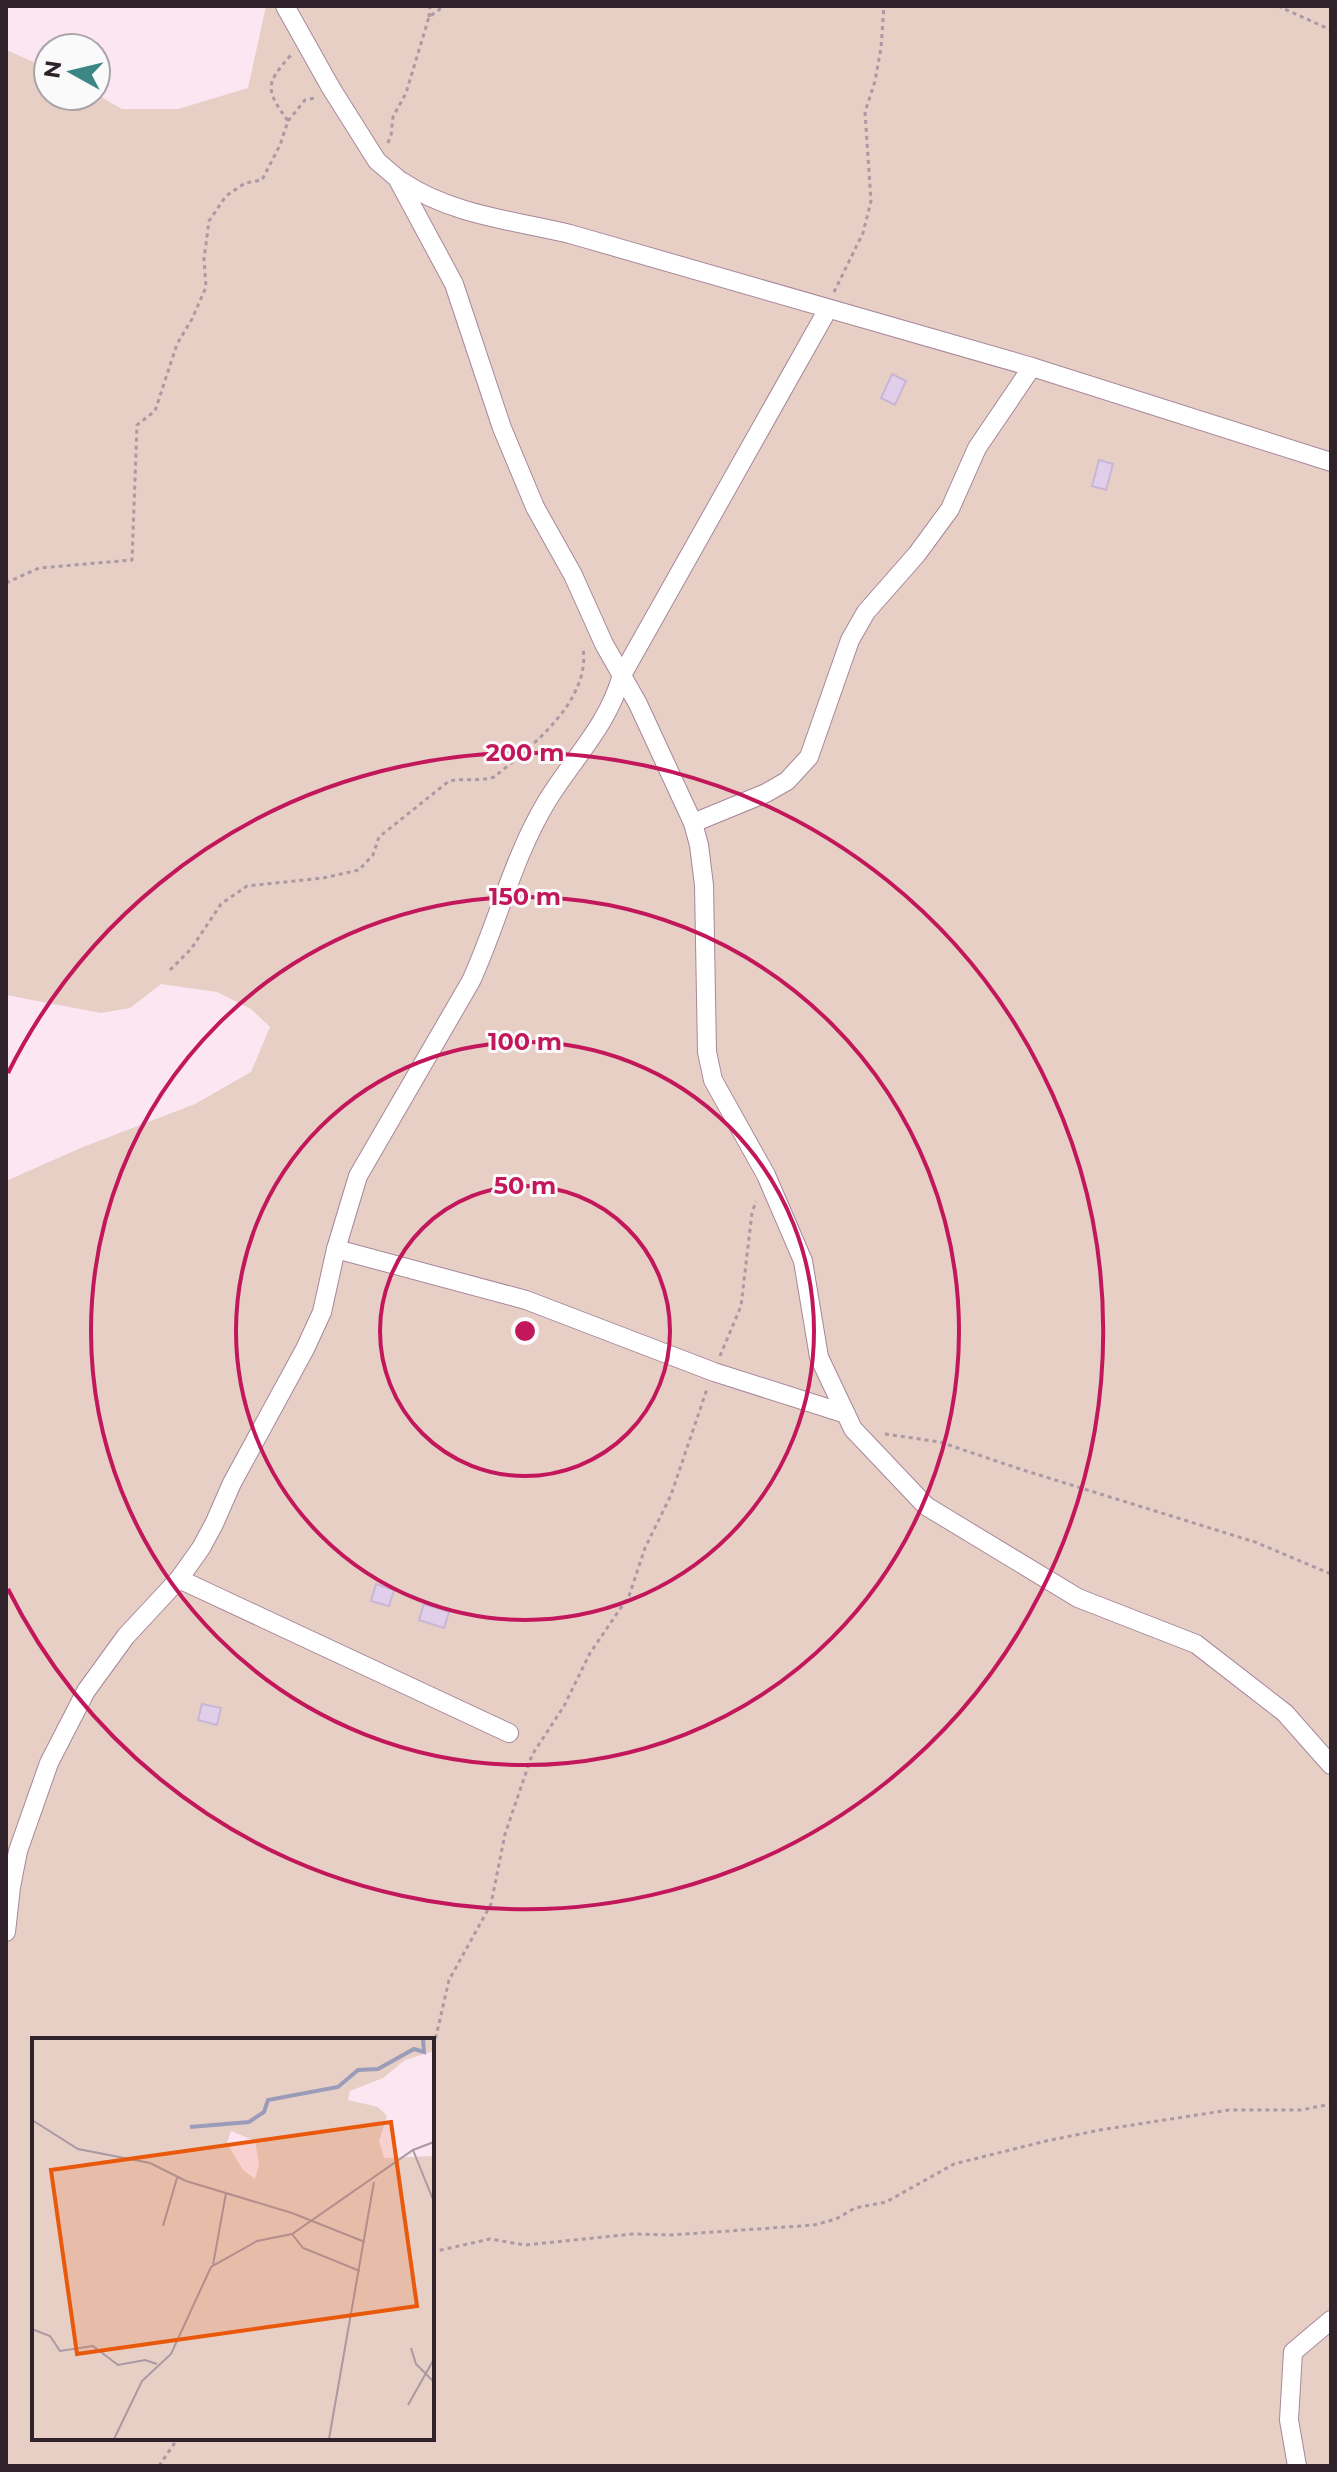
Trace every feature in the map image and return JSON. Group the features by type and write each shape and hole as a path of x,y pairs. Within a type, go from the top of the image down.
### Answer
{"street":[{"path":"285,6 333,92 377,161 421,194 449,207 570,234 1032,367 1331,462"},
{"path":"397,178 454,284 502,428 535,507 638,704 693,823 704,885 707,1052 713,1080 766,1175 803,1261 819,1357 850,1422 926,1506 1078,1598 1196,1644 1285,1713 1331,1765"},
{"path":"6,1932 18,1851 49,1763 86,1691 126,1636 179,1579 208,1536 232,1483 322,1312 336,1249 358,1176 471,981 517,861 547,800 603,722 617,694 622,675 828,309"},
{"path":"693,823 766,793 787,781 809,757 850,640 866,612 917,554 950,509 977,448 1032,367"},
{"path":"336,1249 526,1300 850,1422"},
{"path":"179,1579 509,1733"},
{"path":"1297,2466 1289,2420 1293,2352 1331,2320"}],"path":[{"path":"377,161 382,157 391,135 393,117 406,93 424,42 430,6"},
{"path":"429,17 444,6"},
{"path":"828,309 836,285 863,233 871,201 865,112 881,48 884,6"},
{"path":"1278,6 1331,30"},
{"path":"288,121 272,98 271,87 274,73 304,41"},
{"path":"6,583 39,568 132,560 137,425 155,411 177,344 206,287 204,259 209,221 226,196 245,183 262,180 288,121 305,100 333,92"},
{"path":"170,970 191,949 221,904 247,886 323,878 359,870 373,855 379,837 449,781 482,781 494,777 549,729 565,707 576,690 585,663 583,648"},
{"path":"434,2045 449,1980 491,1904 505,1834 532,1755 564,1706 590,1653 629,1596 645,1548 671,1495 689,1437 741,1306 752,1213 766,1175"},
{"path":"850,1422 940,1442 1255,1542 1331,1574"},
{"path":"434,2252 490,2239 525,2245 633,2234 671,2235 814,2225 836,2219 855,2208 886,2202 954,2164 1046,2141 1229,2110 1301,2110 1331,2104"},
{"path":"159,2466 177,2440"}],"shaded area":[{"path":"266,6 1331,6 1331,2466 6,2466 6,1181 83,1147 195,1104 251,1072 270,1027 251,1009 217,992 161,984 130,1008 101,1013 6,995 6,50 32,61 32,112 112,112 112,103 122,109 178,109 248,88"}],"building":[{"path":"892,374 906,381 895,405 881,398"},
{"path":"1099,460 1113,464 1106,490 1092,486"},
{"path":"376,1584 394,1590 389,1606 371,1601"},
{"path":"424,1604 449,1612 444,1628 419,1620"},
{"path":"202,1704 221,1708 217,1725 198,1720"}]}
